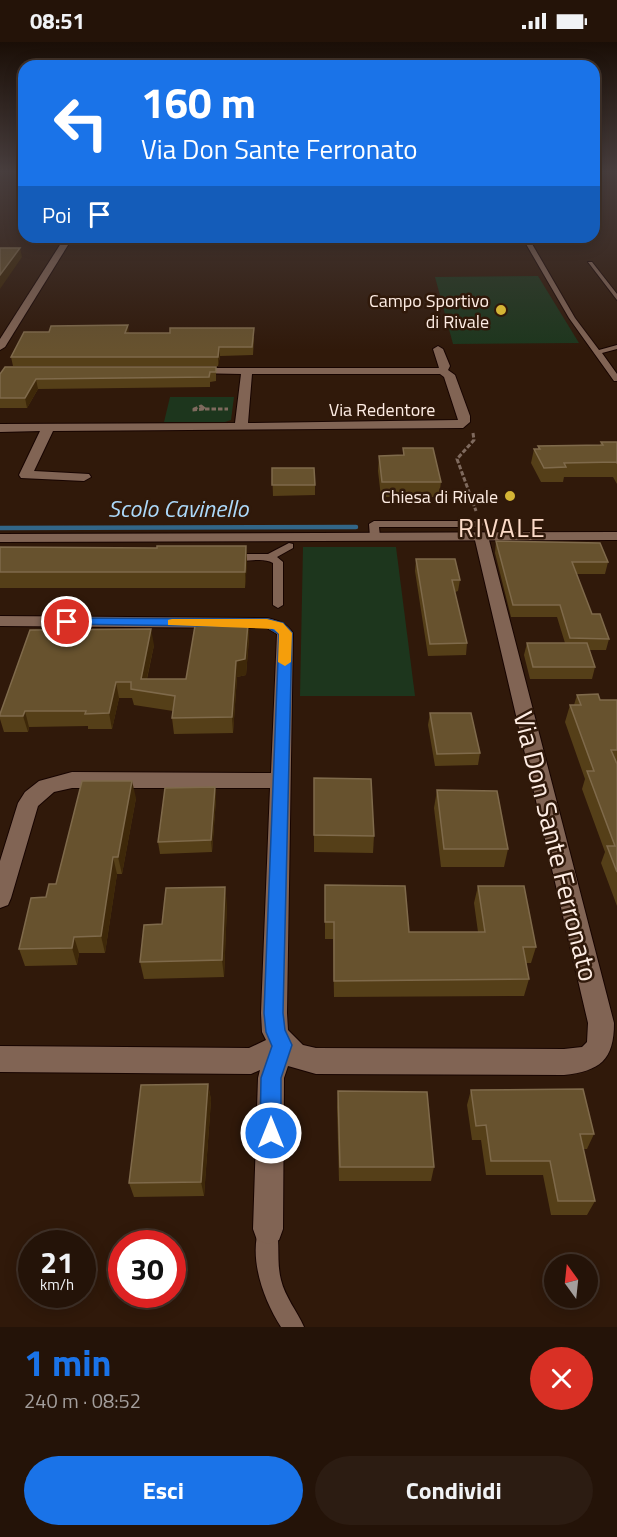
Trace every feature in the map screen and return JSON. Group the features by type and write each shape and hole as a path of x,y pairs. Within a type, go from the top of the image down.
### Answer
{"street":[{"path":"0,347 65,243"},
{"name":"Via Redentore","path":"438,348 445,366 442,371"},
{"name":"Via Redentore","path":"0,428 241,428 459,425 464,422 464,416 449,375 442,371 180,370"},
{"path":"241,428 247,370"},
{"path":"48,428 26,475 84,477"},
{"path":"0,538 124,544 289,541 375,537 479,525 617,536"},
{"name":"Via Don Sante Ferronato","path":"282,1045 297,1057 316,1061 564,1062 583,1061 596,1055 602,1041 601,1023 479,525"},
{"path":"0,621 267,623 278,626 285,633 274,1013 275,1032 282,1045 271,1078 268,1229"},
{"path":"0,898 28,803 34,793 50,784 72,780 282,781"},
{"path":"0,1059 251,1061 282,1045"}],"lane":[{"path":"528,243 572,318 617,379"},
{"path":"590,263 617,298"},
{"path":"598,352 617,347"},
{"path":"270,557 289,541"},
{"path":"223,556 270,557 278,562 278,605"},
{"path":"268,1229 265,1257 272,1287 294,1327"}],"path":[{"path":"205,409 235,409"},
{"path":"474,440 457,459 479,525"}],"green space":[{"name":"Campo Sportivo di Rivale","path":"538,276 579,343 453,344 435,277"},
{"path":"170,397 234,397 231,420 225,422 164,422"},
{"path":"303,547 396,547 415,696 300,696"}],"building":[{"path":"0,248 20,248 0,275"},
{"path":"128,325 125,333 170,333 170,328 254,328 252,347 219,347 218,357 11,357 24,332 49,332 51,326"},
{"path":"5,367 216,367 216,372 210,372 209,377 36,379 25,398 0,398 0,374"},
{"path":"601,442 617,442 617,463 564,463 566,467 544,468 534,449 540,449 538,446 603,445"},
{"path":"403,448 433,448 441,482 382,482 379,456 404,455"},
{"path":"272,468 314,468 315,485 272,485"},
{"path":"496,541 600,543 608,562 572,562 592,614 600,614 609,639 570,638 560,605 513,605"},
{"path":"157,546 246,546 245,572 0,572 0,547 157,548"},
{"path":"416,559 455,559 460,580 452,580 467,643 430,644"},
{"path":"196,620 239,620 239,623 248,623 245,659 236,661 232,717 172,718 175,696 131,689 131,682 116,682 109,713 25,711 23,716 0,716 30,630 151,629 141,679 186,679"},
{"path":"527,643 587,643 595,667 533,667"},
{"path":"598,694 600,700 617,700 617,750 611,750 617,764 617,872 607,846 615,846 587,771 594,771 570,705 581,705 577,695"},
{"path":"430,713 471,713 480,753 437,754"},
{"path":"314,778 371,779 374,836 314,835"},
{"path":"82,781 132,781 118,857 113,857 101,936 74,937 72,948 19,949 31,898 46,897 49,884 56,884"},
{"path":"215,787 211,840 158,842 165,788"},
{"path":"437,790 497,791 508,849 444,849"},
{"path":"325,885 405,886 409,932 485,932 478,886 524,886 536,947 523,947 529,979 334,981 334,922 325,922"},
{"path":"225,887 222,960 140,962 144,925 162,924 166,888"},
{"path":"208,1084 201,1182 129,1183 141,1085"},
{"path":"583,1089 594,1134 580,1134 595,1201 558,1201 550,1161 491,1161 486,1125 476,1126 471,1090"},
{"path":"338,1091 427,1092 434,1167 340,1167"}],"waterway":[{"name":"Scolo Cavinello","path":"0,528 356,527"}],"slow traffic":[{"path":"172,623 267,623 278,626 285,633 285,662"}],"place":[{"name":"Campo Sportivo di Rivale","path":"501,310"},
{"name":"Chiesa di Rivale","path":"510,496"}],"district":[{"name":"RIVALE","path":"502,527"}],"route":[{"path":"67,622 267,623 278,626 285,633 274,1013 275,1032 282,1045 271,1078 271,1133"}]}
